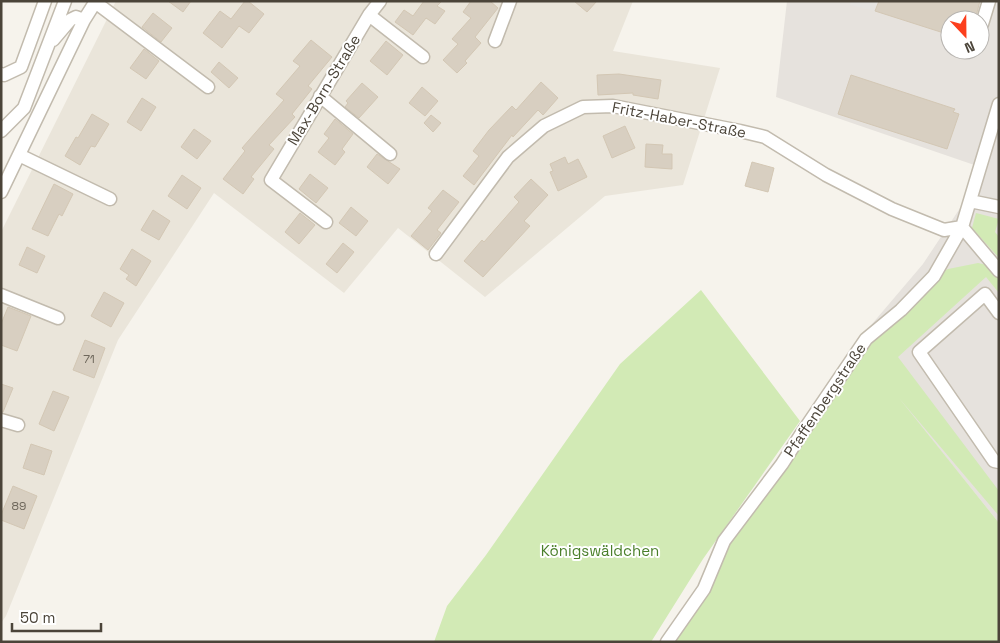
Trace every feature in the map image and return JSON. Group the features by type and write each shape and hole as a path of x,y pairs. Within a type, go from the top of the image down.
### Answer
{"street":[{"path":"1,74 4,75 21,67 45,1"},
{"path":"1,131 24,108 65,1"},
{"name":"Max-Born-Straße","path":"326,222 271,180 369,15 380,1"},
{"path":"495,41 510,1"},
{"path":"1,192 84,20 95,2 208,86"},
{"path":"369,15 423,57"},
{"path":"48,46 70,20 76,17 84,20"},
{"path":"320,96 390,154"},
{"name":"Pfaffenbergstraße","path":"667,642 704,589 724,541 782,464 866,339 901,310 934,276 962,227 999,104"},
{"name":"Fritz-Haber-Straße","path":"436,254 508,157 544,126 583,107 613,106 740,131 765,138 826,174 892,209 944,230 962,227"},
{"path":"19,155 110,199"},
{"path":"970,201 999,207"},
{"path":"962,227 999,271"},
{"path":"999,313 985,294 919,352 994,461 999,462"},
{"path":"1,295 58,318"},
{"path":"1,420 18,425"}],"shaded area":[{"path":"116,1 633,1 613,51 720,68 683,185 605,196 485,297 398,228 344,293 214,193 118,340 6,616 1,623 1,232"},
{"path":"787,1 999,1 999,523 855,344 923,264 986,169 776,97"},
{"path":"851,1 879,1 875,11 850,5"}],"green space":[{"path":"976,213 999,219 995,232 999,237 999,258 972,228"},
{"path":"978,263 991,266 997,271 999,293 986,277 898,357 999,491 999,516 899,398 999,523 999,642 667,642 724,541 866,339 934,276 948,269"},
{"name":"Königswäldchen","path":"701,290 800,421 703,559 651,642 434,642 447,606 486,555 620,364"}],"building":[{"path":"168,1 191,1 183,12"},
{"path":"245,1 248,1 264,14 249,33 239,26 222,48 203,33 220,11 231,19"},
{"path":"424,1 442,1 437,6 445,11 435,24 426,18 413,35 395,22 404,10 413,16"},
{"path":"471,1 490,1 498,8 475,37 481,43 465,61 467,63 457,73 443,60 458,44 452,39 471,18 463,12"},
{"path":"574,1 597,1 587,12"},
{"path":"879,1 980,1 978,10 940,10 940,32 875,11"},
{"path":"153,13 172,28 161,42 142,27"},
{"path":"311,40 332,57 308,86 312,89 292,114 295,117 269,145 274,149 251,177 254,179 243,194 223,179 245,151 242,148 284,100 276,94 300,66 293,61"},
{"path":"386,41 403,55 387,75 370,61"},
{"path":"144,49 159,61 146,79 130,68"},
{"path":"219,62 238,78 229,88 211,72"},
{"path":"619,74 661,80 658,99 633,95 633,93 598,95 597,75"},
{"path":"851,75 955,109 953,112 959,114 947,149 838,114"},
{"path":"541,82 558,98 543,115 538,110 513,137 512,135 474,185 463,176 479,156 473,151 489,130 512,106 516,110"},
{"path":"362,83 378,97 359,118 345,107 348,103 346,101"},
{"path":"422,87 438,101 425,116 409,103"},
{"path":"142,98 156,107 141,131 127,122"},
{"path":"92,114 109,124 95,147 91,146 80,165 65,156"},
{"path":"431,115 441,123 433,132 424,123"},
{"path":"335,119 353,134 342,149 345,152 335,165 318,152 329,138 324,134"},
{"path":"625,126 635,148 612,158 603,136"},
{"path":"194,129 211,141 197,159 181,147"},
{"path":"646,144 663,145 662,154 672,154 672,169 645,167"},
{"path":"377,154 400,169 388,184 367,167"},
{"path":"565,157 568,164 578,159 587,177 558,191 550,172 553,171 550,164"},
{"path":"752,162 774,168 768,192 745,186"},
{"path":"310,174 328,188 316,203 299,189"},
{"path":"182,175 201,188 187,209 168,196"},
{"path":"531,179 548,195 524,221 530,226 483,277 464,261 482,240 484,242 519,202 514,197"},
{"path":"54,184 73,194 62,216 59,214 48,236 32,229"},
{"path":"443,190 459,202 437,230 441,233 428,250 411,236 432,211 428,208"},
{"path":"351,207 368,221 356,236 339,223"},
{"path":"153,210 170,221 159,240 141,230"},
{"path":"300,213 315,225 299,244 285,232"},
{"path":"343,243 354,252 337,273 326,264"},
{"path":"27,247 45,256 37,273 19,265"},
{"path":"132,249 151,261 136,286 126,279 129,275 120,269"},
{"path":"104,292 124,303 111,327 91,316"},
{"path":"8,307 31,316 17,351 1,345 1,324"},
{"path":"85,340 105,348 94,378 73,370"},
{"path":"1,384 13,388 3,412 1,412"},
{"path":"53,391 69,397 54,431 39,424"},
{"path":"31,444 52,451 44,475 23,468"},
{"path":"13,486 37,496 24,529 1,520 1,515"}]}
